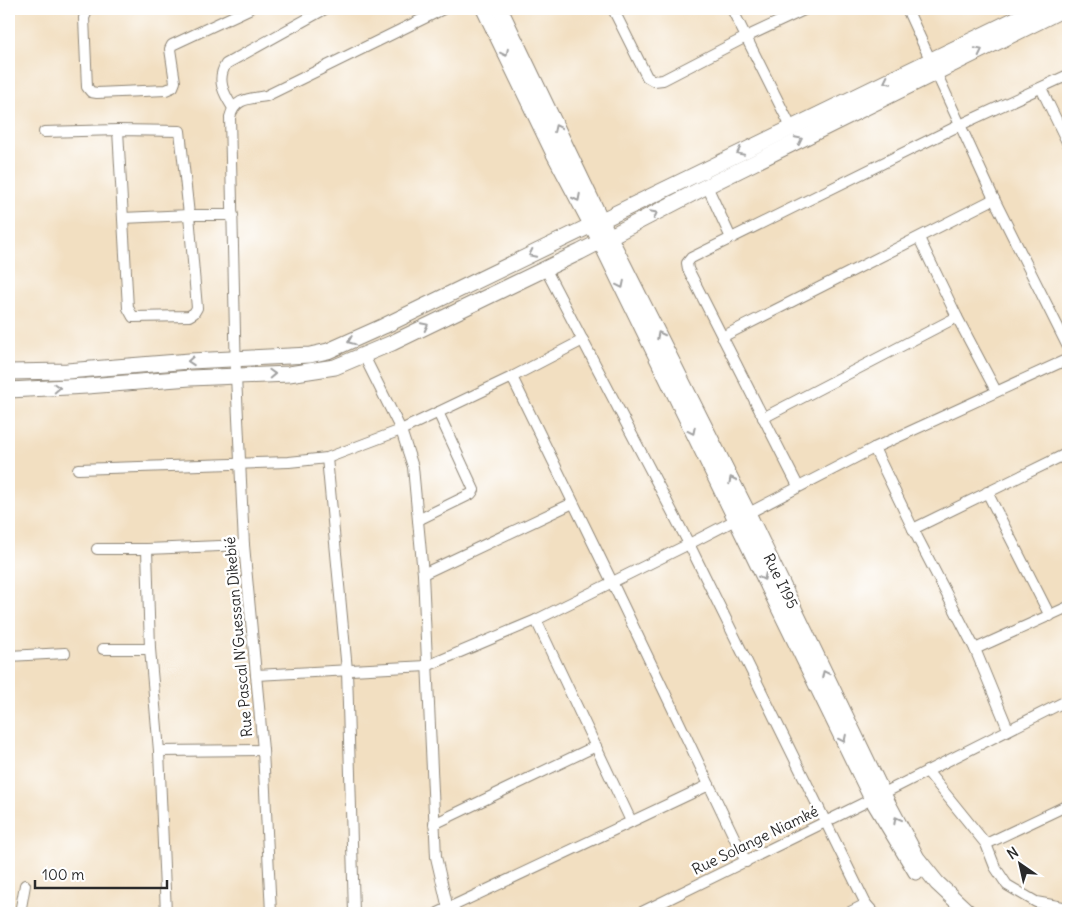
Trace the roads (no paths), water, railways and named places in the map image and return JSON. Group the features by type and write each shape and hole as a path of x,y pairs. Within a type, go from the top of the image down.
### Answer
{"main road":[{"path":"484,9 605,239"},
{"path":"500,9 596,222"},
{"path":"9,390 310,372 335,367 392,343 605,239 933,66 1036,9"},
{"path":"9,372 67,371 310,354 328,351 384,326 791,127 1064,9"},
{"name":"Rue I195","path":"605,239 748,513 910,864 930,891 952,913"},
{"name":"Rue I195","path":"605,239 734,520 878,796 917,858 937,883 969,913"},
{"path":"384,326 392,343"}],"street":[{"path":"88,9 84,18 87,87 91,92 98,93 166,90 173,87 175,82 170,49 172,45 249,9"},
{"path":"325,9 226,64 223,68 221,83 225,96 233,108 246,99 266,96 425,12 443,9"},
{"path":"613,9 647,77 654,81 663,80 746,37 806,9"},
{"path":"732,9 791,127"},
{"path":"907,9 994,199 1068,347"},
{"path":"798,486 688,270 687,263 691,258 960,125 1068,75"},
{"path":"1041,88 1068,144"},
{"name":"Rue Pascal N'Guessan Dikebié","path":"233,108 230,117 239,463 244,545 263,750 271,913"},
{"path":"44,132 118,130 180,131 197,308 189,316 133,317 128,308 118,130"},
{"path":"707,186 731,238"},
{"path":"722,337 994,199"},
{"path":"123,218 233,215"},
{"path":"919,238 957,317 996,391"},
{"path":"545,268 689,544 866,904 874,913"},
{"path":"763,418 957,317"},
{"path":"78,469 289,462 328,458 401,430 583,340"},
{"path":"364,356 401,430 414,467 423,574 436,857 445,912 709,785"},
{"path":"256,675 427,666 536,620 689,544 874,448 1068,359"},
{"path":"512,376 746,862"},
{"path":"418,520 471,494 474,490 438,412"},
{"path":"874,448 913,529 975,649 1008,730"},
{"path":"913,529 987,492 1067,457"},
{"path":"328,458 347,670 354,913"},
{"path":"987,492 1050,616"},
{"path":"423,574 573,502"},
{"path":"98,549 244,545"},
{"path":"147,549 150,649 159,751 166,913"},
{"path":"975,649 1050,616 1068,606"},
{"path":"536,620 632,821"},
{"path":"103,649 150,649"},
{"path":"9,656 65,653"},
{"name":"Rue Solange Niamké","path":"640,913 746,862 1068,700"},
{"path":"434,824 596,746"},
{"path":"159,751 263,750"},
{"path":"927,771 986,844 995,867 1007,885 1036,902 1068,908"},
{"path":"986,844 1068,806"},
{"path":"20,913 25,885"},
{"path":"848,913 866,904"}]}
